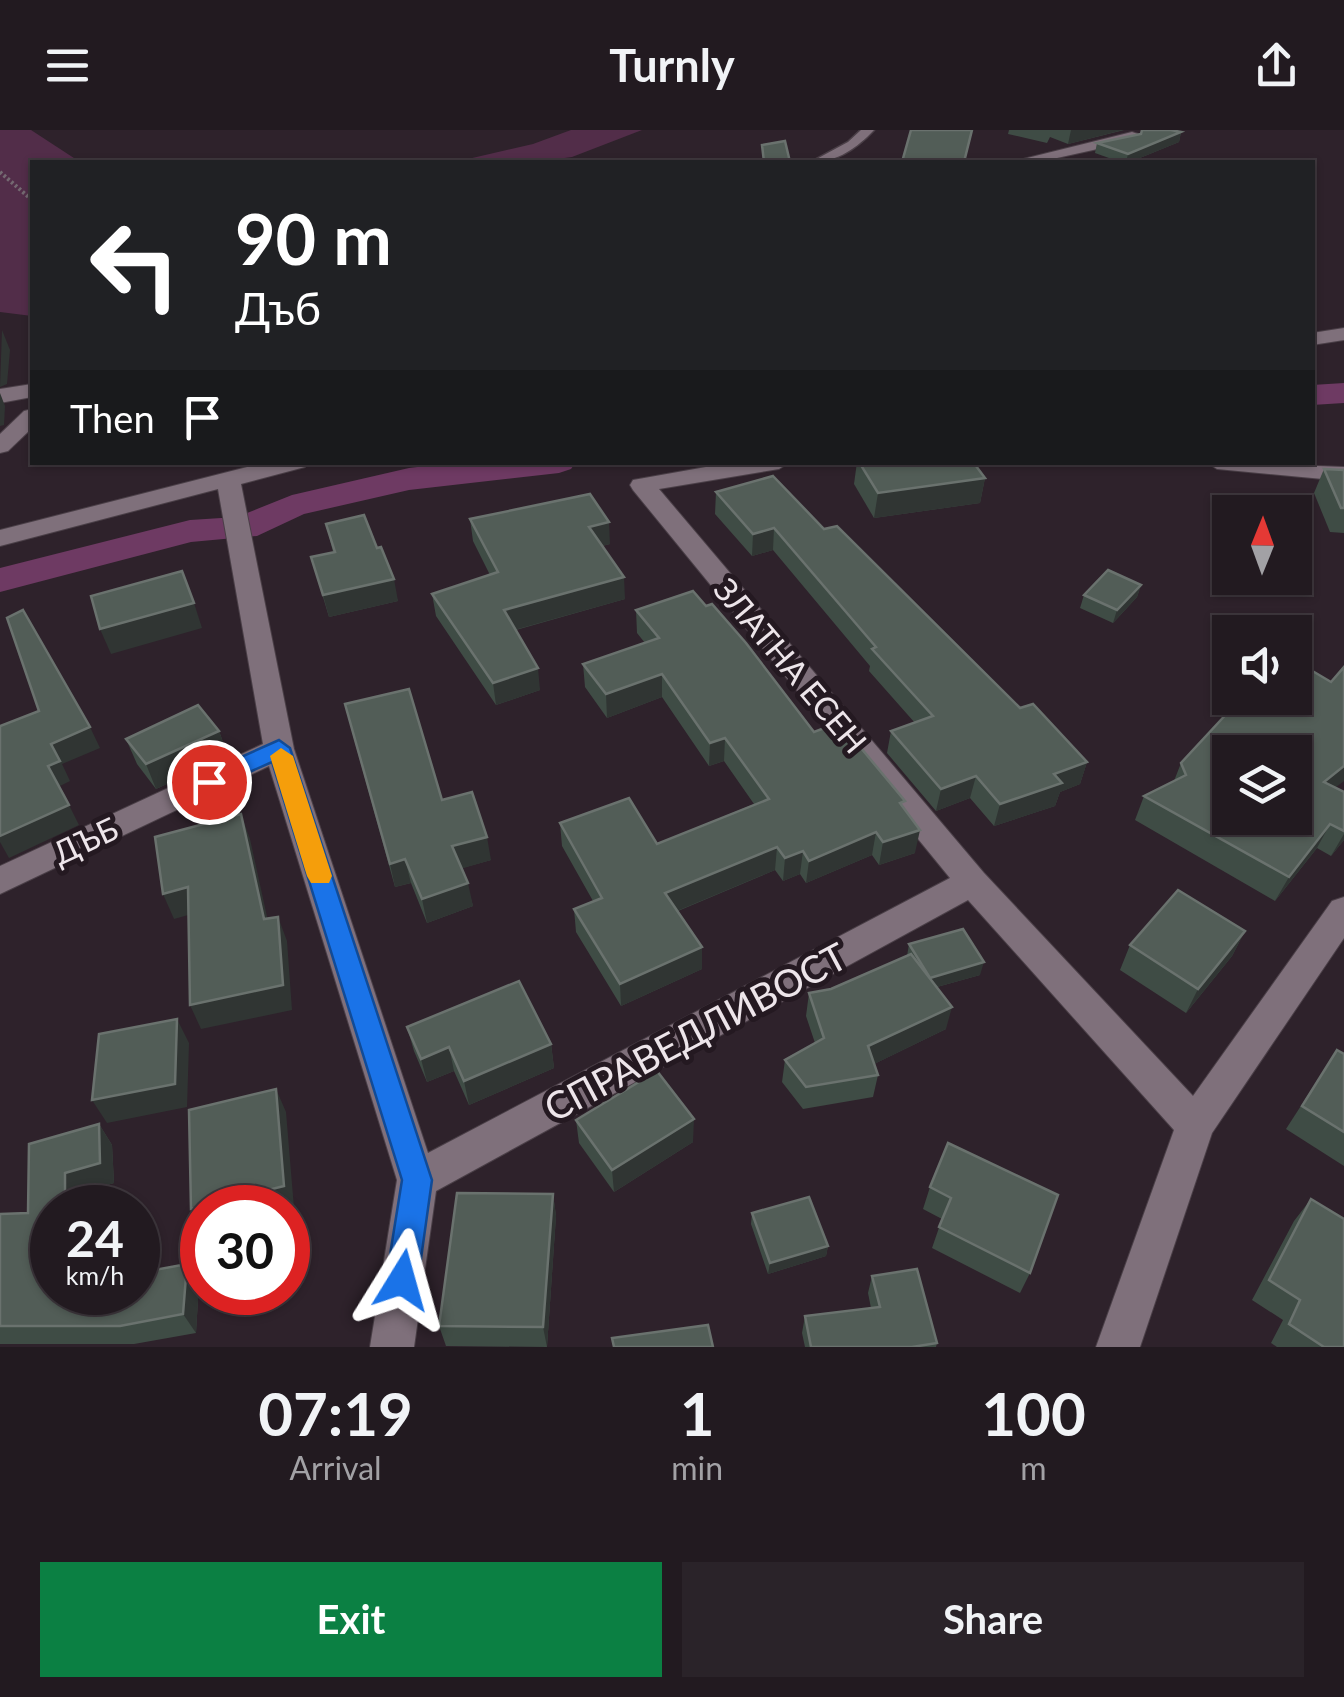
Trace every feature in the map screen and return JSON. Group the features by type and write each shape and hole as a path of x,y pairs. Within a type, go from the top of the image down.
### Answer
{"street":[{"path":"1028,160 1132,137"},
{"path":"1315,339 1344,334"},
{"path":"0,396 30,391"},
{"path":"0,446 30,418"},
{"path":"0,538 283,465"},
{"name":"ЗЛАТНА ЕСЕН","path":"761,465 642,485 972,882 1195,1126"},
{"path":"1249,465 1344,474"},
{"path":"228,478 279,748 417,1180 392,1347"},
{"name":"ДЪБ","path":"0,881 279,748"},
{"name":"СПРАВЕДЛИВОСТ","path":"417,1180 972,882"},
{"path":"1118,1347 1195,1126 1344,911"}],"lane":[{"path":"821,160 852,145 868,130"}],"path":[{"path":"0,172 30,198"}],"shaded area":[{"path":"0,130 31,130 77,160 30,160 30,316 0,312"},
{"path":"571,130 642,130 572,157 464,160 533,144"}],"building":[{"path":"911,130 972,130 964,160 903,160"},
{"path":"1142,130 1181,132 1128,154 1097,143 1141,134"},
{"path":"785,141 790,160 764,160 762,145"},
{"path":"861,465 975,465 985,478 878,493"},
{"path":"1324,469 1344,470 1344,508 1341,508"},
{"path":"773,476 824,529 837,526 1020,708 1033,704 1087,762 1054,774 1062,783 1000,804 976,776 941,789 891,731 933,716 872,649 876,647 774,528 753,534 716,492"},
{"path":"590,494 609,522 589,527 624,577 504,610 538,668 493,683 432,594 498,572 470,519"},
{"path":"364,515 394,579 323,595 311,557 335,552 326,524"},
{"path":"1108,570 1141,585 1117,610 1084,595"},
{"path":"182,571 194,603 100,629 91,596"},
{"path":"693,591 706,606 712,604 746,643 814,732 835,724 851,744 856,742 905,801 900,803 920,830 883,842 876,832 809,861 803,851 785,858 777,847 665,893 702,947 620,984 574,909 602,898 560,823 629,798 657,844 769,799 725,738 710,743 662,674 606,694 583,664 659,638 636,610"},
{"path":"23,610 90,727 51,744 60,761 48,766 69,805 0,836 0,726 39,711 7,618"},
{"path":"1344,667 1344,766 1324,782 1344,792 1344,831 1330,824 1289,877 1214,835 1312,835 1312,735 1212,735 1212,834 1144,796 1186,775 1181,763 1226,715 1312,715 1312,671 1331,682"},
{"path":"409,689 442,800 472,792 487,837 452,846 468,883 422,899 405,859 390,864 345,704"},
{"path":"198,705 219,731 146,764 126,739"},
{"path":"241,814 264,919 278,917 283,985 190,1005 188,887 163,894 155,837"},
{"path":"1178,890 1245,931 1198,989 1130,945"},
{"path":"963,929 984,962 930,978 909,944"},
{"path":"911,954 952,1007 868,1046 878,1075 806,1087 785,1060 824,1038 809,993 831,989"},
{"path":"519,981 551,1044 464,1081 449,1047 421,1059 407,1027"},
{"path":"177,1019 175,1084 92,1100 99,1034"},
{"path":"1337,1050 1344,1054 1344,1132 1302,1106"},
{"path":"657,1071 694,1119 612,1170 576,1120"},
{"path":"276,1089 284,1185 191,1185 189,1110"},
{"path":"99,1124 100,1163 65,1173 65,1185 30,1185 30,1315 160,1315 160,1269 180,1265 180,1315 120,1326 0,1326 0,1214 28,1213 29,1144"},
{"path":"948,1143 1058,1195 1030,1273 939,1227 951,1198 930,1187"},
{"path":"457,1193 553,1194 543,1327 439,1326"},
{"path":"809,1197 828,1246 770,1263 752,1213"},
{"path":"1311,1199 1344,1219 1344,1347 1324,1347 1289,1324 1300,1300 1269,1280"},
{"path":"917,1269 937,1343 912,1347 811,1347 805,1316 880,1307 872,1276"},
{"path":"708,1325 713,1347 614,1347 612,1338"}],"waterway":[{"path":"1315,395 1344,393"},
{"path":"0,580 190,531 244,528 292,506 409,479 533,465"}],"slow traffic":[{"path":"281,756 320,876"}],"route":[{"path":"209,782 279,748 417,1180 402,1280"}]}
